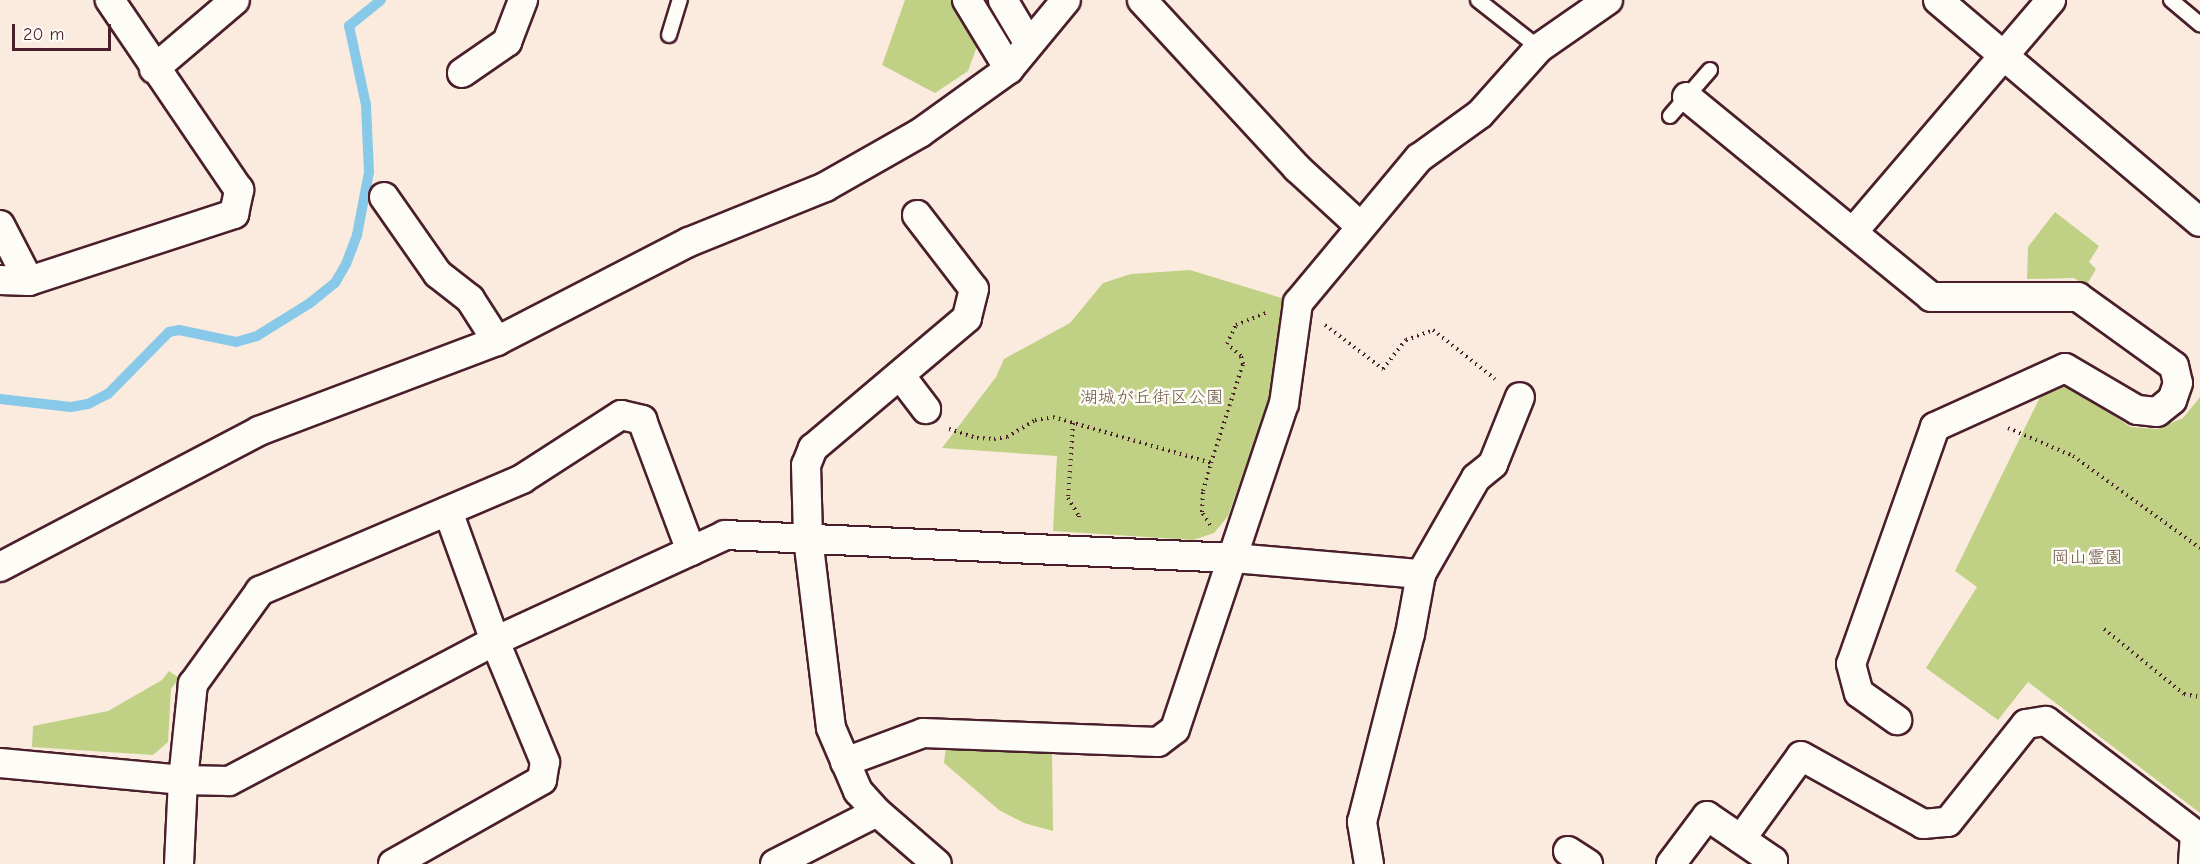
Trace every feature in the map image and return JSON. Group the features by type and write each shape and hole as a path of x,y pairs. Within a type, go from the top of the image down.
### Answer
{"street":[{"path":"0,280 29,281 234,214 238,190 154,69 110,0"},
{"path":"154,69 235,0"},
{"path":"462,73 507,42 523,0"},
{"path":"967,0 1009,69"},
{"path":"1003,0 1029,44"},
{"path":"1,565 259,431 497,341 689,243 825,187 920,133 1009,69 1066,0"},
{"path":"1142,0 1297,168 1360,226"},
{"path":"845,762 923,733 1158,742 1175,729 1284,404 1298,303 1419,158 1480,114 1539,48 1608,0"},
{"path":"1938,0 2200,222"},
{"path":"1853,232 2051,0"},
{"path":"1678,106 1853,232 1931,297 2078,297 2174,366 2178,383 2172,400 2157,412 2137,410 2065,368 1935,427 1851,664 1860,693 1897,720"},
{"path":"384,197 438,274 470,299 497,341"},
{"path":"917,215 974,289 967,318 813,448 806,465 808,538 831,728 858,792 877,812 937,864"},
{"path":"0,225 29,281"},
{"path":"900,375 926,409"},
{"path":"1369,864 1362,822 1410,634 1421,574 1476,478 1493,464 1520,397"},
{"path":"179,864 183,780 193,684 260,591 522,479 621,414 642,420 691,551"},
{"path":"393,864 542,780 544,762 495,641 448,511"},
{"path":"0,763 183,780 229,781 495,641 725,535 1078,549 1233,558 1421,574"},
{"path":"1741,839 1801,756 1923,824 1948,822 2026,724 2046,721 2195,834 2193,864"},
{"path":"775,864 877,812"},
{"path":"1671,864 1707,816 1773,861 1771,864"}],"lane":[{"path":"669,35 680,0"},
{"path":"1479,0 1539,48"},
{"path":"2171,0 2200,24"},
{"path":"1678,106 1710,70"}],"path":[{"path":"1233,558 1202,512 1203,491 1244,364 1241,356 1227,344 1236,326 1298,303 1383,369 1406,340 1433,330 1520,397"},
{"path":"926,409 954,432 977,438 1006,437 1035,420 1053,417 1211,464"},
{"path":"1970,411 2073,456 2200,548"},
{"path":"1073,423 1068,498 1079,516 1078,549"},
{"path":"2104,629 2184,694 2200,697"}],"green space":[{"path":"905,0 951,0 979,41 968,71 935,93 882,65"},
{"path":"2055,212 2099,246 2089,262 2096,269 2086,286 2074,278 2027,279 2028,247"},
{"name":"湖城が丘街区公園","path":"1190,270 1285,299 1273,390 1228,516 1214,533 1193,540 1053,531 1057,456 942,448 996,377 1004,359 1070,323 1103,283 1131,274"},
{"name":"岡山霊園","path":"2066,385 2131,427 2157,429 2183,418 2200,397 2200,813 2028,682 1998,720 1926,668 1977,587 1955,571 2041,395"},
{"path":"169,671 179,678 171,689 168,742 153,755 32,747 33,726 108,711 162,680"},
{"path":"946,746 1052,750 1053,831 1024,823 999,810 944,763"}],"waterway":[{"path":"0,399 71,407 88,404 108,394 169,332 179,330 236,342 257,336 310,303 335,283 346,264 357,235 369,172 366,105 349,26 381,0"}]}
